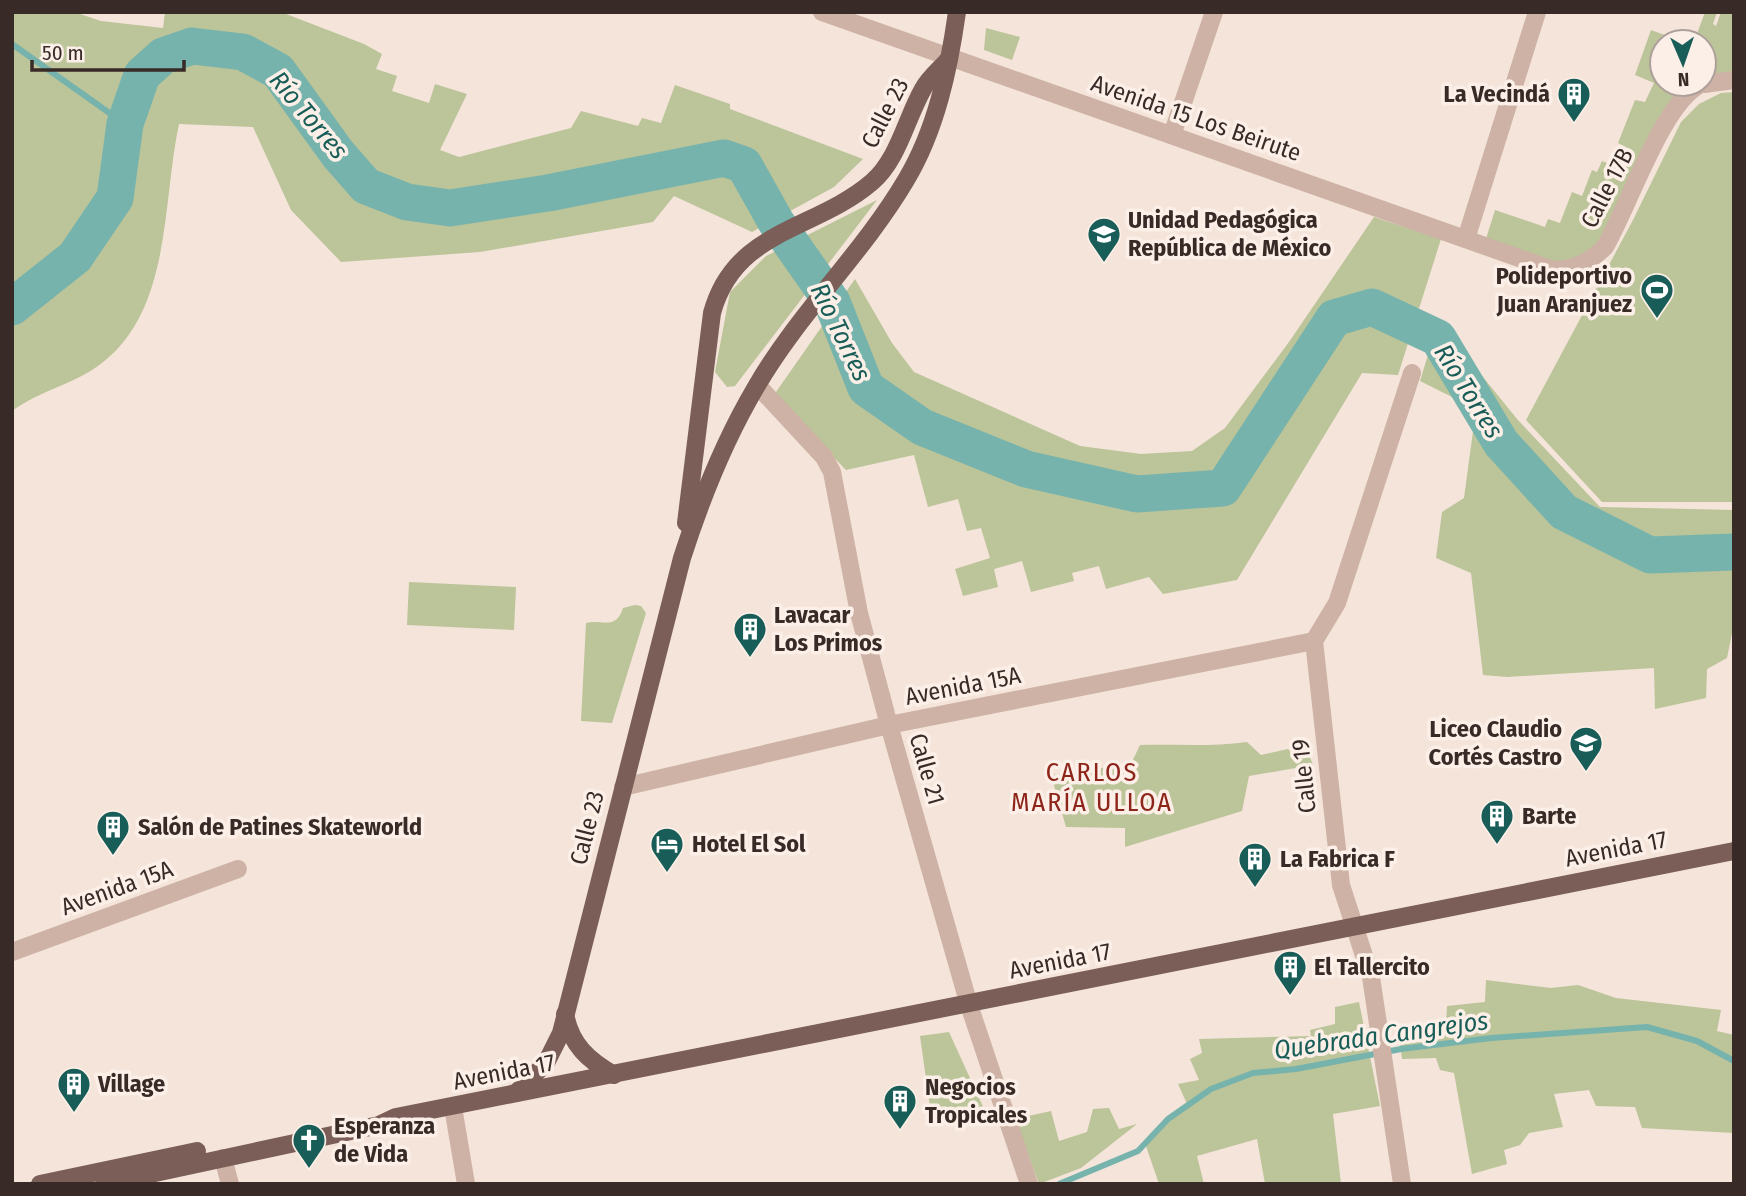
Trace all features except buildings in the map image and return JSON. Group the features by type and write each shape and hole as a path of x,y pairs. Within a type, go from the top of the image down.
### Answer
{"main road":[{"path":"951,57 957,12"},
{"name":"Calle 23","path":"682,558 712,313 723,282 754,248 859,192 883,171 924,86 951,57"},
{"name":"Calle 23","path":"513,1095 546,1063 561,1033 682,558 724,448 758,383 906,181 923,147 951,57"},
{"name":"Avenida 17","path":"104,1184 379,1125 396,1117 1734,851"},
{"path":"565,1014 578,1047 594,1064 614,1075"},
{"name":"Avenida 17","path":"40,1184 379,1114 396,1117"}],"street":[{"name":"Avenida 15 Los Beirute","path":"822,12 1553,270"},
{"path":"1172,135 1214,12"},
{"path":"1466,239 1537,12"},
{"name":"Calle 17B","path":"1553,270 1570,269 1589,262 1605,247 1681,98"},
{"path":"1314,641 1337,603 1412,373"},
{"name":"Calle 21","path":"758,383 824,457 832,472 859,613 890,725 969,1005 1029,1183"},
{"name":"Avenida 15A","path":"623,787 890,725 1314,641"},
{"name":"Calle 19","path":"1314,641 1341,885 1357,927 1371,977 1402,1184"},
{"name":"Avenida 15A","path":"12,951 238,869"},
{"path":"453,1107 466,1184"},
{"path":"223,1158 230,1184"}],"green space":[{"path":"12,12 74,12 101,21 163,28 165,12 281,12 364,44 382,54 376,69 397,76 392,91 429,103 435,84 467,94 440,150 459,157 571,128 581,111 638,126 642,118 661,123 675,85 730,104 730,109 863,159 834,187 752,232 674,196 653,222 480,252 341,262 291,210 253,127 179,124 160,252 153,284 141,314 125,340 102,363 12,411"},
{"path":"1705,12 1717,12 1713,24 1716,26 1721,12 1734,12 1734,75 1718,78 1718,28 1699,28"},
{"path":"986,28 1020,37 1012,60 984,50"},
{"path":"1648,38 1648,80 1635,75"},
{"name":"Polideportivo Juan Aranjuez","path":"1734,92 1734,502 1602,502 1526,420 1633,220 1681,122 1699,104 1711,98 1718,98 1721,93"},
{"path":"1648,96 1648,98 1684,98 1604,237 1587,257 1553,265 1485,242 1495,210 1545,227 1548,219 1560,223 1572,192 1582,196 1592,170 1597,172 1602,161 1624,170 1632,150 1618,143 1635,100 1645,102"},
{"path":"877,200 735,386 727,387 715,372 730,292 766,256"},
{"path":"1374,217 1441,239 1398,375 1362,373 1237,580 1163,594 1149,577 1106,589 1099,566 1072,573 1074,581 1031,592 1022,561 994,569 998,587 963,596 955,569 990,558 981,528 967,531 958,499 928,507 914,455 846,470 779,401 776,392 855,279 892,343 914,372 1080,446 1141,454 1192,451 1225,428 1289,342"},
{"path":"1435,332 1453,340 1517,419 1600,507 1734,510 1734,623 1727,658 1707,669 1706,698 1655,709 1654,668 1507,677 1483,675 1471,573 1436,558 1442,512 1464,498 1476,409 1420,381"},
{"path":"409,582 516,587 514,630 407,625"},
{"path":"641,606 646,613 612,723 581,721 586,623 612,622 623,608"},
{"path":"1247,742 1261,755 1288,749 1294,756 1309,755 1313,765 1249,776 1242,811 1125,847 1125,828 1066,827 1051,775 1131,764 1140,745"},
{"path":"1486,980 1551,988 1578,985 1616,998 1721,1010 1717,1031 1734,1035 1734,1133 1642,1128 1635,1107 1596,1106 1589,1090 1554,1094 1563,1127 1529,1133 1520,1145 1504,1150 1507,1164 1472,1174 1454,1073 1440,1070 1436,1058 1402,1059 1399,1034 1446,1026 1447,1006 1485,1002"},
{"path":"1359,1002 1380,1106 1333,1114 1341,1184 1265,1184 1257,1139 1197,1156 1204,1184 1159,1184 1145,1143 1187,1104 1178,1084 1199,1080 1190,1059 1202,1053 1199,1039 1311,1036 1310,1030 1335,1024 1335,1007"},
{"path":"949,1032 985,1111 932,1121 920,1036"},
{"path":"1109,1108 1119,1129 1137,1124 1081,1168 1039,1184 1015,1119 1051,1111 1059,1141 1087,1132 1093,1109"}],"waterway":[{"path":"12,44 125,124"},
{"name":"Río Torres","path":"12,307 75,257 115,198 125,124 142,75 163,56 192,46 243,52 278,71 338,154 366,186 407,202 450,208 548,193 724,158 744,165 776,222 832,302 866,388 922,427 1026,469 1137,494 1223,488 1334,318 1372,307 1438,338 1501,443 1564,512 1650,555 1734,552"},
{"name":"Quebrada Cangrejos","path":"1059,1184 1138,1151 1168,1119 1211,1089 1253,1073 1296,1069 1401,1049 1491,1038 1647,1027 1697,1041 1734,1061"}],"place":[{"name":"La Vecindá","path":"1574,124"},
{"name":"Unidad Pedagógica República de México","path":"1104,264"},
{"name":"Polideportivo Juan Aranjuez","path":"1657,320"},
{"name":"Lavacar Los Primos","path":"750,659"},
{"name":"Liceo Claudio Cortés Castro","path":"1586,773"},
{"name":"Barte","path":"1497,846"},
{"name":"Salón de Patines Skateworld","path":"113,857"},
{"name":"Hotel El Sol","path":"667,874"},
{"name":"La Fabrica F","path":"1255,889"},
{"name":"El Tallercito","path":"1290,997"},
{"name":"Village","path":"74,1114"},
{"name":"Negocios Tropicales","path":"900,1131"},
{"name":"Esperanza de Vida","path":"309,1170"}],"district":[{"name":"CARLOS MARÍA ULLOA","path":"1092,787"}]}
